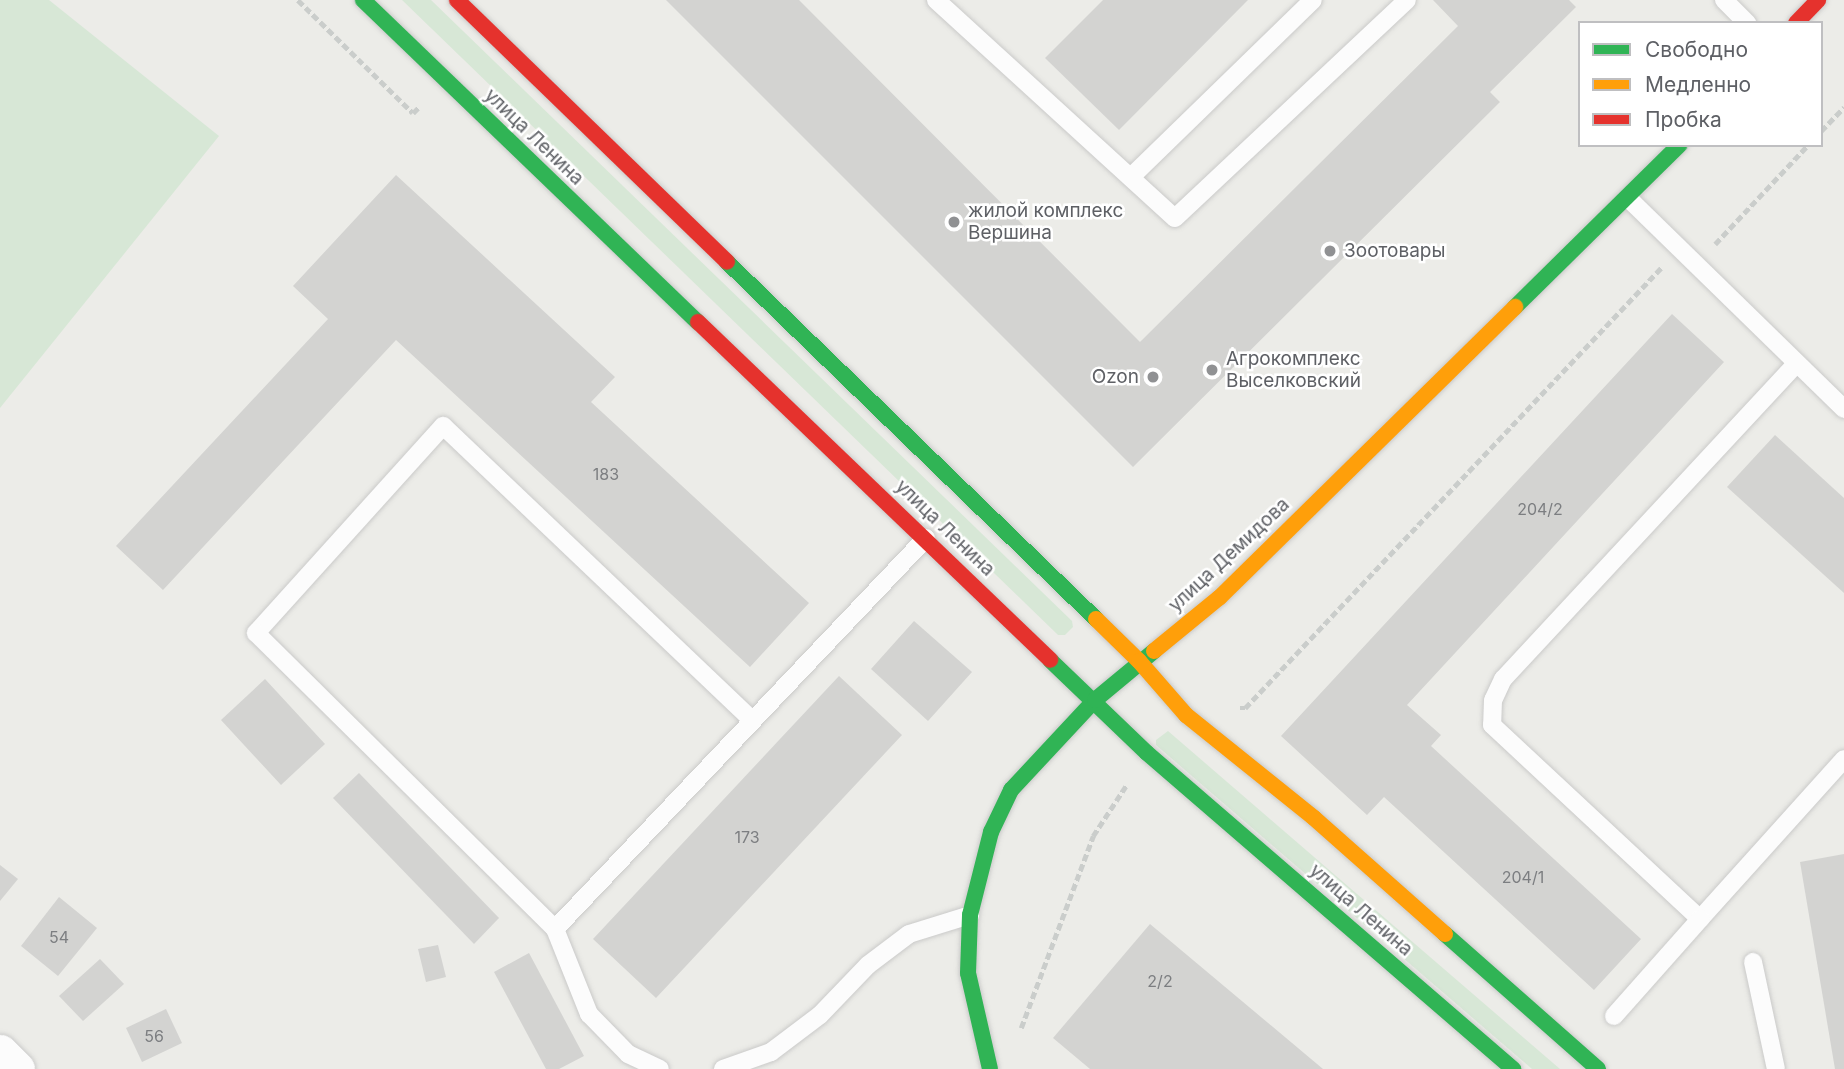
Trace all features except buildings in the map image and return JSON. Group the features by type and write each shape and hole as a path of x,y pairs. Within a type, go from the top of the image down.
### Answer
{"street":[{"name":"улица Ленина","path":"363,0 608,239 926,538 1147,753 1513,1069"},
{"path":"1798,21 1818,0"},
{"name":"улица Ленина","path":"459,1 1139,661 1186,715 1314,818 1598,1069"},
{"name":"улица Демидова","path":"990,1069 968,973 970,915 991,832 1011,790 1095,700 1139,661 1220,597 1677,147"},
{"path":"0,1052 17,1069"}],"lane":[{"path":"936,0 1175,218 1407,0"},
{"path":"1132,176 1313,0"},
{"path":"1724,0 1745,21"},
{"path":"1628,198 1844,409"},
{"path":"1700,919 1492,724 1493,700 1503,679 1796,364"},
{"path":"660,1069 628,1054 589,1014 555,929 256,634 443,426 751,719"},
{"path":"555,929 751,719 926,538"},
{"path":"1614,1016 1844,759"},
{"path":"723,1069 771,1052 820,1015 868,965 909,934 970,915"},
{"path":"1753,962 1776,1069"}],"path":[{"path":"298,0 413,113"},
{"path":"1823,129 1844,107"},
{"path":"1694,265 1806,147"},
{"path":"1186,715 1204,710 1245,708 1678,249"},
{"path":"1017,1040 1093,836 1147,753"}],"green space":[{"path":"0,0 49,0 219,136 0,408"},
{"path":"402,0 431,0 1072,621 1073,627 1065,635 1058,635"},
{"path":"1168,731 1560,1069 1532,1069 1156,745 1156,740"}],"traffic: fast":[{"path":"363,0 698,322"},
{"path":"1515,307 1677,147"},
{"path":"727,262 1096,619"},
{"path":"990,1069 968,973 970,915 991,832 1011,790 1095,700 1154,651"},
{"path":"1050,660 1147,753 1513,1069"},
{"path":"1445,934 1598,1069"}],"traffic: slow":[{"path":"1154,651 1220,597 1515,307"},
{"path":"1096,619 1139,661 1186,715 1314,818 1445,934"}],"traffic: jam":[{"path":"457,0 727,262"},
{"path":"1798,21 1818,0"},
{"path":"698,322 1050,660"}],"place":[{"name":"жилой комплекс Вершина","path":"954,222"},
{"name":"Зоотовары","path":"1330,251"},
{"name":"Агрокомплекс Выселковский","path":"1212,370"},
{"name":"Ozon","path":"1153,377"}]}
